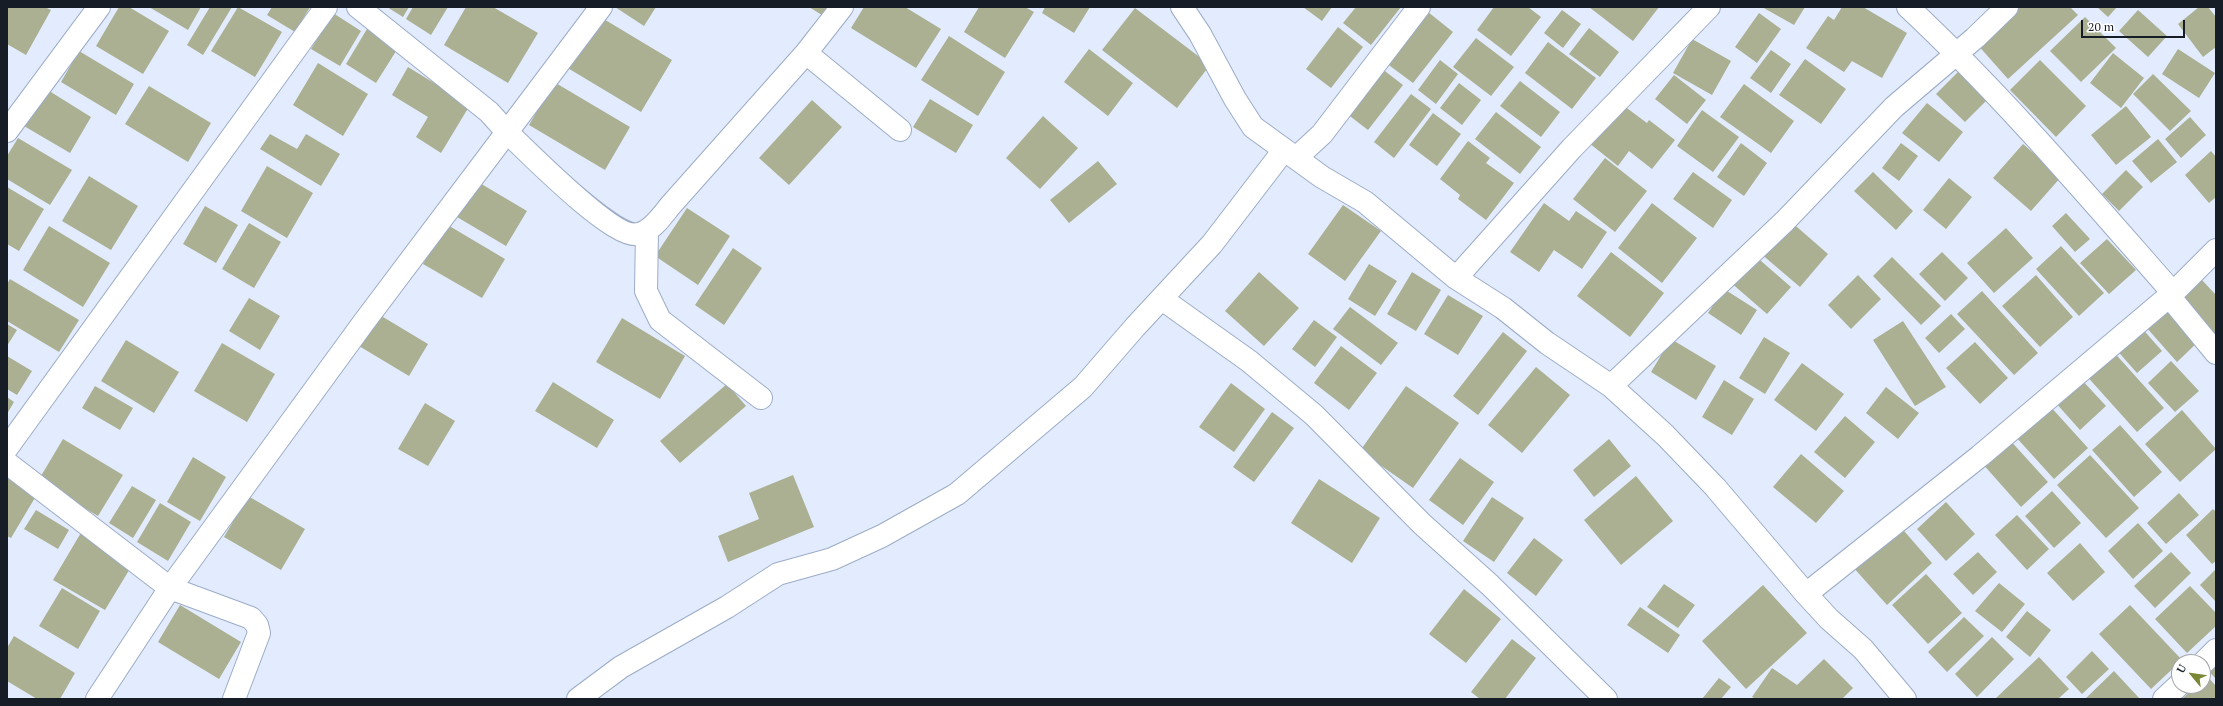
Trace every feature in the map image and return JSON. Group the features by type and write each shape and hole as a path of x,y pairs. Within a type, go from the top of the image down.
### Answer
{"street":[{"path":"7,131 99,7"},
{"path":"7,448 326,7"},
{"path":"358,7 488,112 507,132 591,210 628,234 638,235 647,231 806,53 842,7"},
{"path":"97,699 170,588 369,316 601,7"},
{"path":"1182,7 1200,34 1235,100 1253,127 1285,151 1365,202 1456,278 1503,308 1547,343 1611,386 1665,435 1715,488 1806,594 1829,619 1863,650 1905,699"},
{"path":"578,699 621,667 727,607 778,574 832,559 882,536 957,494 1083,387 1212,244 1285,151 1322,134 1420,7"},
{"path":"1456,278 1572,148 1709,7"},
{"path":"1908,7 1958,53 2054,156 2171,294 2216,353"},
{"path":"1611,386 1785,221 1894,107 1958,53 2007,7"},
{"path":"806,53 900,130"},
{"path":"647,231 646,290 660,320 761,398"},
{"path":"1806,594 1980,456 2171,294 2216,250"},
{"path":"1162,299 1249,361 1314,416 1422,524 1490,585 1606,699"},
{"path":"7,463 170,588 251,618 257,625 259,633 234,699"}],"building":[{"path":"7,7 45,7 51,10 26,55 7,44"},
{"path":"119,7 129,7 169,31 143,74 96,46"},
{"path":"149,7 201,7 188,30"},
{"path":"210,7 232,7 203,55 187,45"},
{"path":"238,7 282,32 255,77 211,51"},
{"path":"272,7 310,7 295,32 267,15"},
{"path":"387,7 409,7 403,17"},
{"path":"413,7 448,7 431,35 406,19"},
{"path":"466,7 493,7 538,33 508,83 444,45"},
{"path":"615,7 656,7 644,26"},
{"path":"809,7 831,7 825,17"},
{"path":"864,7 905,7 941,29 916,68 851,28"},
{"path":"979,7 1025,7 1034,12 1005,58 964,32"},
{"path":"1045,7 1090,7 1074,33 1042,13"},
{"path":"1303,7 1332,7 1322,21"},
{"path":"1356,7 1401,7 1371,45 1343,23"},
{"path":"1494,7 1528,7 1541,17 1511,56 1477,30"},
{"path":"1589,7 1659,7 1633,41"},
{"path":"1762,7 1805,7 1794,25"},
{"path":"1842,7 1863,7 1907,33 1882,78 1852,61 1844,72 1806,48 1828,16 1834,20"},
{"path":"2015,7 2070,7 2078,15 2008,79 1976,43"},
{"path":"2097,7 2117,7 2108,17"},
{"path":"2199,7 2208,7 2216,17 2216,47 2203,57 2178,24"},
{"path":"1135,8 1210,65 1177,108 1102,50"},
{"path":"1423,8 1453,32 1413,83 1382,60"},
{"path":"1562,10 1581,24 1563,48 1544,33"},
{"path":"2138,10 2167,36 2148,57 2119,31"},
{"path":"333,13 361,31 340,66 311,49"},
{"path":"1759,13 1781,29 1757,63 1735,47"},
{"path":"597,15 672,60 641,112 566,67"},
{"path":"2085,17 2116,48 2081,82 2050,51"},
{"path":"1338,27 1363,47 1331,88 1306,69"},
{"path":"1589,28 1619,52 1600,77 1569,54"},
{"path":"367,29 398,48 376,83 346,64"},
{"path":"949,36 1005,72 978,116 921,80"},
{"path":"1476,38 1514,67 1491,96 1453,67"},
{"path":"1692,39 1731,61 1712,95 1673,73"},
{"path":"1548,42 1596,78 1572,109 1525,73"},
{"path":"1089,49 1133,83 1108,116 1064,82"},
{"path":"2178,49 2215,73 2199,98 2162,74"},
{"path":"1771,50 1791,64 1771,93 1750,78"},
{"path":"79,51 134,84 116,115 61,82"},
{"path":"2113,53 2144,78 2121,108 2090,83"},
{"path":"1805,59 1846,89 1821,124 1779,95"},
{"path":"1440,60 1458,74 1436,104 1418,90"},
{"path":"2040,60 2086,106 2056,137 2010,90"},
{"path":"318,63 368,94 343,136 293,105"},
{"path":"1377,65 1403,85 1368,130 1342,110"},
{"path":"408,67 470,105 441,153 416,137 428,117 392,95"},
{"path":"1958,72 1987,100 1965,122 1936,94"},
{"path":"2153,74 2191,111 2170,131 2133,94"},
{"path":"1674,75 1706,100 1687,124 1655,99"},
{"path":"1520,81 1560,112 1541,137 1500,106"},
{"path":"554,82 630,127 605,170 529,125"},
{"path":"1459,83 1481,100 1462,125 1440,108"},
{"path":"1744,84 1794,121 1771,153 1720,117"},
{"path":"149,86 211,123 188,162 125,124"},
{"path":"46,89 91,117 70,153 24,126"},
{"path":"1411,94 1431,109 1394,158 1374,142"},
{"path":"930,99 973,125 956,153 913,127"},
{"path":"812,100 842,127 789,185 759,158"},
{"path":"1620,103 1647,123 1649,120 1675,140 1652,169 1629,151 1618,166 1589,143"},
{"path":"1927,103 1963,132 1939,162 1902,133"},
{"path":"2126,106 2151,137 2116,165 2091,135"},
{"path":"1702,110 1739,137 1713,172 1677,146"},
{"path":"1496,112 1541,147 1520,174 1475,139"},
{"path":"1433,113 1461,134 1437,166 1409,145"},
{"path":"1043,116 1078,148 1040,189 1006,158"},
{"path":"2190,117 2206,135 2181,158 2165,139"},
{"path":"270,134 297,149 306,134 340,154 321,186 260,149"},
{"path":"18,138 72,170 50,205 7,179 7,156"},
{"path":"2158,139 2177,162 2151,183 2132,161"},
{"path":"1468,141 1490,158 1486,163 1514,183 1486,220 1458,199 1460,195 1440,179"},
{"path":"1741,143 1767,163 1744,196 1717,177"},
{"path":"1901,143 1918,156 1899,181 1882,168"},
{"path":"2023,144 2061,177 2031,211 1993,178"},
{"path":"2211,151 2216,157 2216,197 2209,203 2185,175"},
{"path":"1605,158 1647,191 1615,232 1573,199"},
{"path":"1098,161 1117,184 1069,223 1050,200"},
{"path":"267,166 313,193 287,238 241,211"},
{"path":"2126,170 2143,187 2119,211 2102,194"},
{"path":"1693,172 1732,200 1713,228 1673,199"},
{"path":"1873,172 1913,211 1896,230 1854,191"},
{"path":"89,176 138,206 111,250 62,221"},
{"path":"1949,178 1972,197 1946,229 1923,210"},
{"path":"478,182 527,211 506,246 457,217"},
{"path":"7,187 44,209 19,251 7,244"},
{"path":"1544,203 1569,221 1576,211 1607,232 1582,269 1554,250 1539,272 1510,252"},
{"path":"1652,203 1697,238 1662,283 1618,248"},
{"path":"1343,205 1381,231 1345,281 1308,254"},
{"path":"205,206 238,225 216,263 183,244"},
{"path":"687,208 730,236 698,285 655,256"},
{"path":"2066,213 2090,239 2075,252 2052,226"},
{"path":"1789,220 1828,254 1800,287 1760,253"},
{"path":"249,223 281,242 254,288 222,269"},
{"path":"446,224 505,259 482,298 423,264"},
{"path":"49,226 110,263 83,307 23,270"},
{"path":"2006,228 2033,258 1994,293 1967,263"},
{"path":"2107,239 2136,270 2109,294 2080,263"},
{"path":"2061,246 2104,293 2079,316 2036,269"},
{"path":"733,248 762,268 724,325 695,305"},
{"path":"1611,252 1664,293 1630,337 1577,296"},
{"path":"1942,252 1968,278 1945,301 1919,274"},
{"path":"1753,254 1791,287 1767,314 1729,281"},
{"path":"1892,257 1941,306 1921,325 1873,276"},
{"path":"1369,264 1397,281 1375,316 1348,299"},
{"path":"1259,272 1299,308 1264,346 1225,311"},
{"path":"1412,272 1441,290 1416,331 1387,314"},
{"path":"1858,275 1881,299 1851,329 1828,305"},
{"path":"2036,275 2073,317 2040,347 2002,306"},
{"path":"10,279 79,320 59,352 7,321 7,284"},
{"path":"2201,279 2216,295 2216,343 2177,301"},
{"path":"1724,289 1757,310 1741,335 1708,313"},
{"path":"1982,291 2038,353 2014,375 1957,314"},
{"path":"1448,295 1483,316 1458,355 1424,334"},
{"path":"249,298 280,316 260,350 229,331"},
{"path":"2171,304 2202,338 2177,362 2146,327"},
{"path":"1350,307 1398,343 1381,365 1333,329"},
{"path":"373,311 428,344 409,376 354,343"},
{"path":"1951,314 1965,329 1939,353 1925,338"},
{"path":"622,318 685,356 660,399 596,362"},
{"path":"1314,320 1337,337 1315,367 1292,349"},
{"path":"1903,321 1946,387 1915,406 1873,340"},
{"path":"7,324 17,330 7,346"},
{"path":"2139,325 2162,351 2137,373 2114,347"},
{"path":"1503,332 1527,351 1478,415 1453,396"},
{"path":"1764,337 1790,353 1765,394 1739,378"},
{"path":"1671,339 1716,366 1696,400 1651,372"},
{"path":"126,340 179,372 154,413 101,381"},
{"path":"1975,342 2008,378 1980,404 1946,368"},
{"path":"222,343 275,374 247,422 194,391"},
{"path":"1341,346 1377,373 1349,410 1314,383"},
{"path":"2111,349 2164,408 2137,432 2084,373"},
{"path":"7,356 32,371 17,395 7,389"},
{"path":"2171,361 2199,391 2175,412 2148,383"},
{"path":"1802,363 1844,394 1816,431 1774,400"},
{"path":"1536,367 1570,395 1522,453 1488,425"},
{"path":"2081,379 2106,406 2080,430 2055,402"},
{"path":"1724,380 1754,399 1732,435 1702,417"},
{"path":"553,382 614,420 597,448 535,411"},
{"path":"1231,383 1265,409 1234,452 1199,427"},
{"path":"727,384 746,406 680,463 660,441"},
{"path":"95,386 133,408 120,430 82,408"},
{"path":"1406,386 1459,423 1413,488 1360,451"},
{"path":"1886,387 1919,413 1898,439 1866,413"},
{"path":"7,397 14,402 7,414"},
{"path":"425,403 455,421 428,466 398,449"},
{"path":"2049,405 2088,448 2054,479 2015,436"},
{"path":"2182,410 2216,449 2180,482 2145,444"},
{"path":"1272,412 1294,428 1254,482 1233,467"},
{"path":"1845,416 1875,442 1845,478 1814,452"},
{"path":"2120,425 2162,472 2134,497 2092,450"},
{"path":"2008,438 2048,482 2021,507 1981,462"},
{"path":"63,439 123,475 98,516 38,481"},
{"path":"1609,439 1631,466 1594,497 1573,470"},
{"path":"1801,454 1844,491 1816,523 1773,487"},
{"path":"2090,455 2139,508 2106,538 2057,485"},
{"path":"193,457 226,477 200,521 167,502"},
{"path":"1460,458 1494,482 1463,525 1429,500"},
{"path":"793,475 814,527 728,562 718,536 759,519 749,493"},
{"path":"1636,476 1673,521 1621,565 1584,520"},
{"path":"7,478 36,496 11,538 7,536"},
{"path":"1319,479 1380,518 1352,563 1291,523"},
{"path":"132,486 156,500 133,538 109,523"},
{"path":"2052,491 2081,523 2054,548 2025,516"},
{"path":"2179,493 2199,515 2166,544 2147,523"},
{"path":"248,496 305,529 281,570 224,537"},
{"path":"1492,497 1524,518 1494,562 1463,541"},
{"path":"1946,502 1975,534 1946,561 1917,529"},
{"path":"160,503 191,522 168,561 137,542"},
{"path":"2213,509 2216,512 2216,561 2212,564 2186,535"},
{"path":"36,510 69,530 58,549 24,529"},
{"path":"2017,515 2049,549 2027,570 1995,535"},
{"path":"2138,523 2163,551 2133,579 2108,551"},
{"path":"1898,524 1932,563 1887,605 1852,566"},
{"path":"82,531 134,562 105,610 53,580"},
{"path":"1534,538 1563,560 1536,596 1507,573"},
{"path":"2080,543 2105,572 2073,601 2047,573"},
{"path":"1978,552 1997,572 1973,595 1953,574"},
{"path":"2171,552 2191,573 2155,608 2134,586"},
{"path":"2216,569 2216,602 2200,585"},
{"path":"1926,574 1962,613 1928,644 1892,605"},
{"path":"1999,583 2025,604 2002,632 1975,611"},
{"path":"1664,584 1695,605 1678,628 1647,607"},
{"path":"1763,585 1807,633 1746,689 1702,641"},
{"path":"2190,586 2216,613 2216,626 2187,653 2155,619"},
{"path":"62,588 100,611 78,649 39,626"},
{"path":"1464,589 1501,619 1466,663 1429,634"},
{"path":"180,605 241,642 219,679 158,642"},
{"path":"2130,605 2176,654 2171,654 2171,670 2151,689 2099,634"},
{"path":"1640,607 1680,635 1668,653 1627,625"},
{"path":"2027,611 2051,630 2030,657 2006,637"},
{"path":"1964,617 1984,636 1947,672 1928,652"},
{"path":"14,636 75,673 60,699 37,699 7,681 7,648"},
{"path":"1992,637 2014,659 1977,697 1955,674"},
{"path":"1512,639 1536,658 1505,699 1480,699 1471,692"},
{"path":"2092,651 2109,669 2082,694 2066,677"},
{"path":"2216,652 2216,679 2211,674 2211,657"},
{"path":"2039,657 2069,689 2058,699 1995,699"},
{"path":"1824,659 1853,688 1842,699 1756,699 1752,697 1772,668 1797,685"},
{"path":"2114,671 2140,699 2086,698"},
{"path":"1719,678 1731,687 1721,699 1702,699"},
{"path":"2211,680 2216,686 2216,699 2182,699 2187,694 2211,694"}]}
